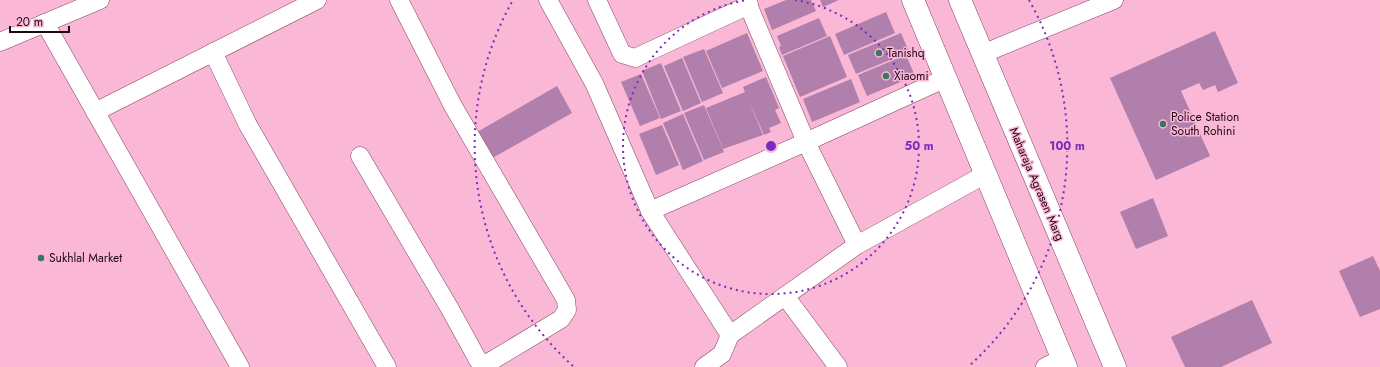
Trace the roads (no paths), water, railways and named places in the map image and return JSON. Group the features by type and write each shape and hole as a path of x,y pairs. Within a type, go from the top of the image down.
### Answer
{"street":[{"path":"0,42 98,0"},
{"path":"95,112 317,0"},
{"path":"360,156 450,309 478,360 482,363 488,363 561,319 567,310 566,300 453,106 399,0"},
{"path":"548,0 594,83 650,211 730,335"},
{"path":"597,0 622,54 635,58 748,2 806,142 857,245"},
{"path":"913,0 986,174 1058,364"},
{"name":"Maharaja Agrasen Marg","path":"960,0 1115,367"},
{"path":"982,54 1114,0"},
{"path":"45,23 240,367"},
{"path":"213,52 248,125 387,367"},
{"path":"650,211 946,78"},
{"path":"704,367 722,354 730,335 857,245 986,174"},
{"path":"785,296 838,367"}],"place":[{"name":"Tanishq","path":"879,53"},
{"name":"Xiaomi","path":"886,76"},
{"name":"Police Station South Rohini","path":"1163,124"},
{"name":"Sukhlal Market","path":"41,258"}]}
